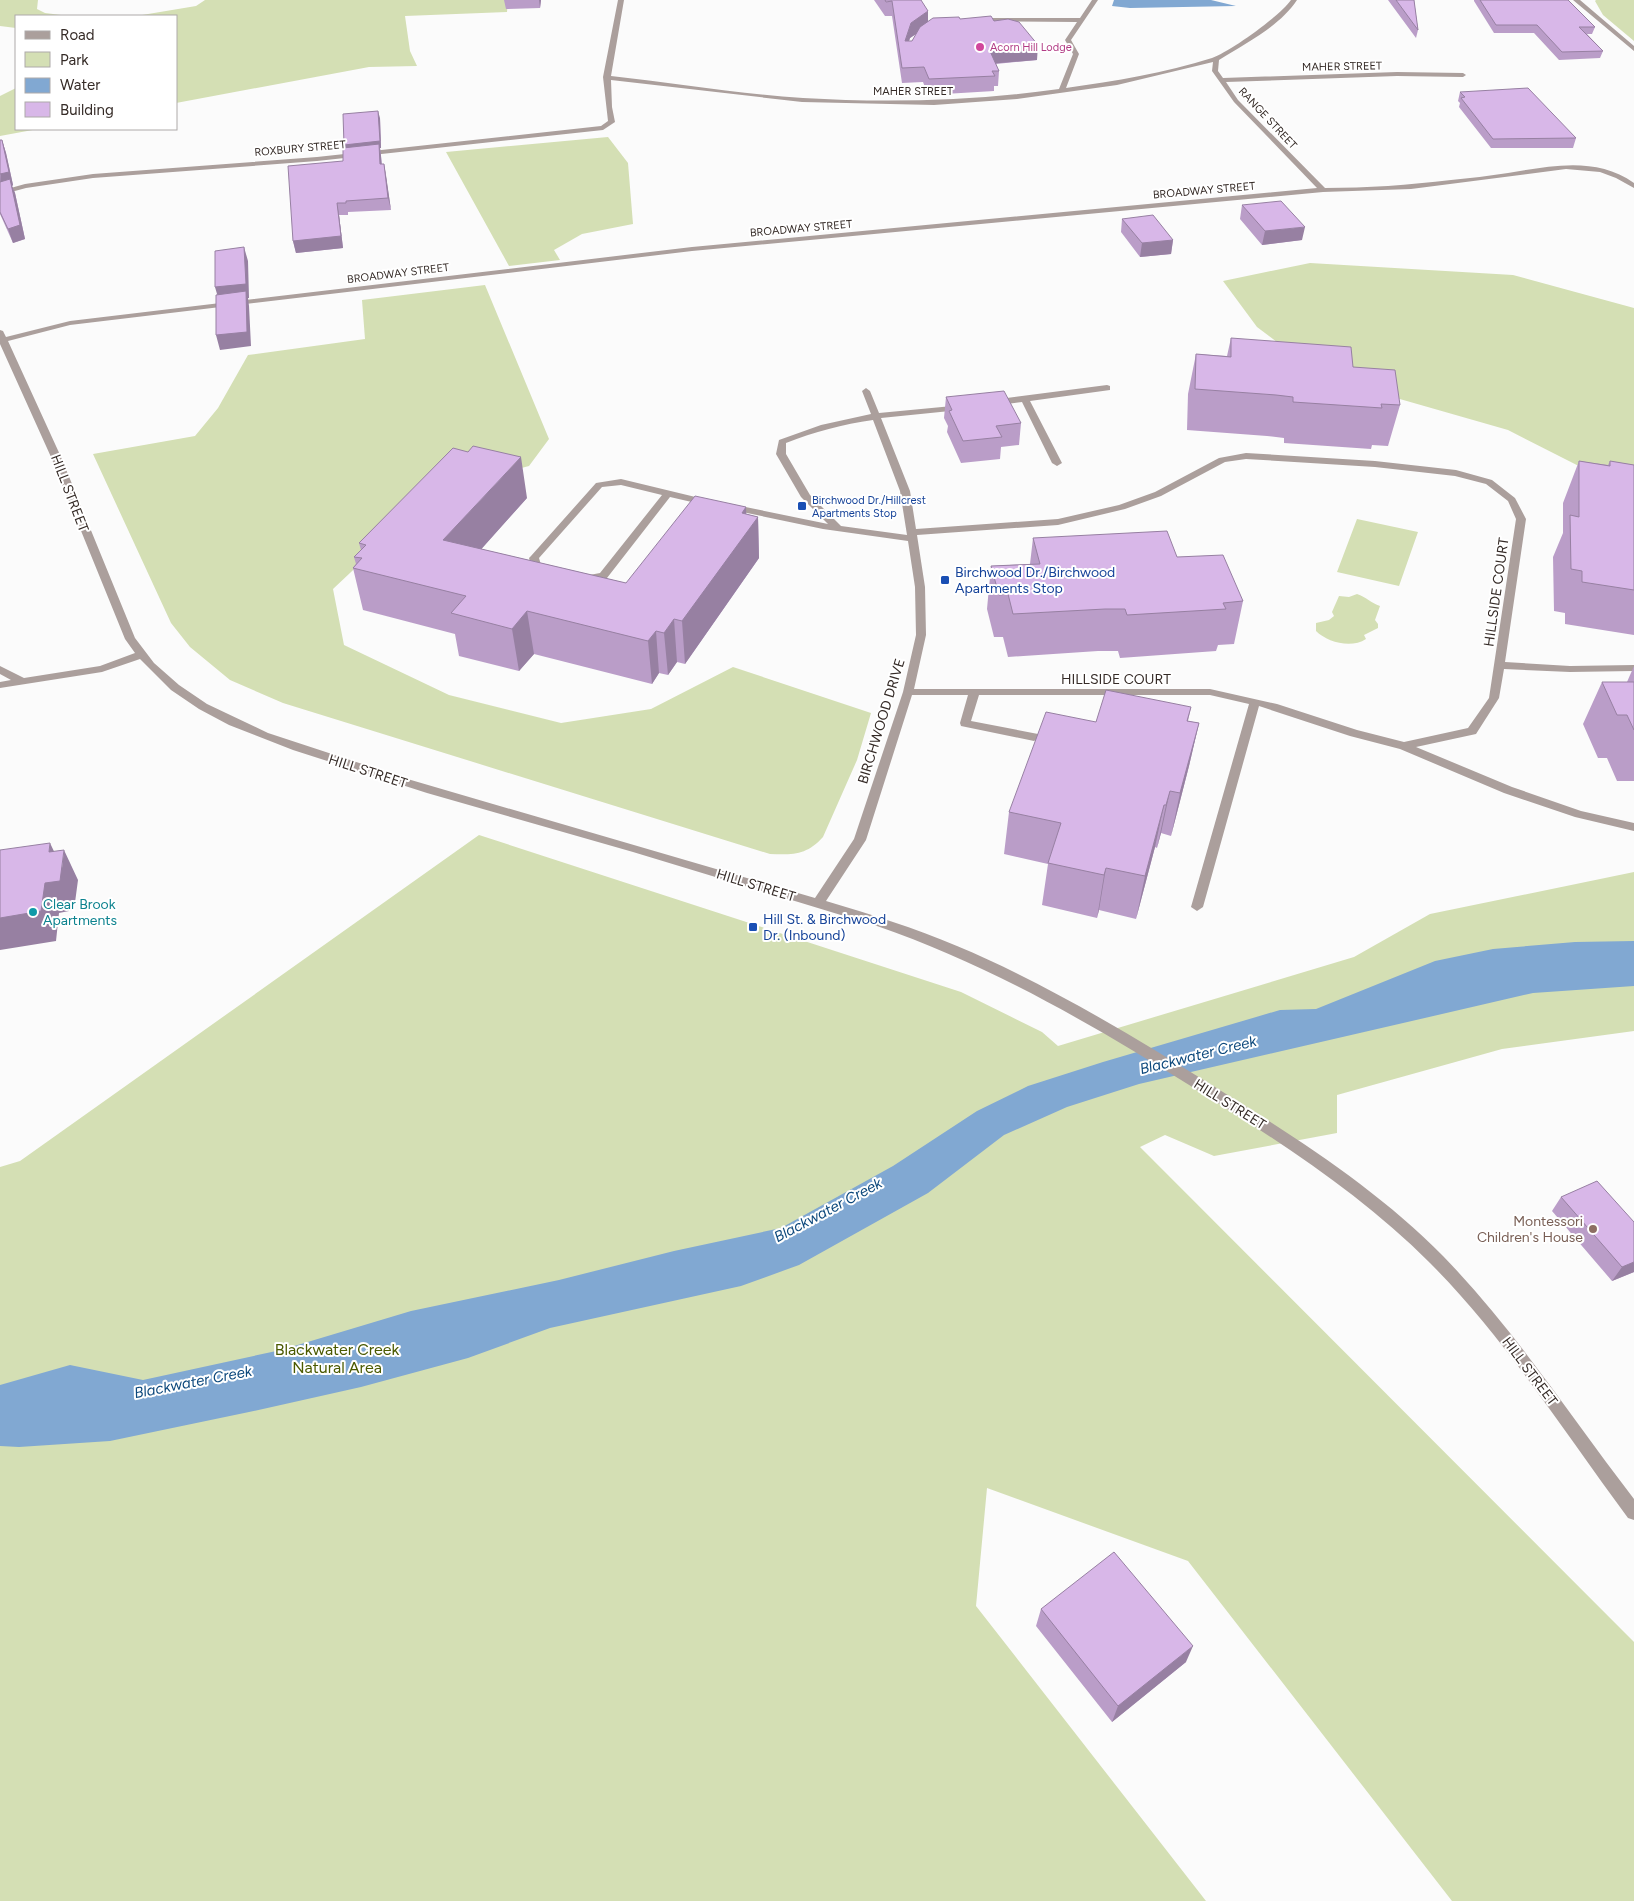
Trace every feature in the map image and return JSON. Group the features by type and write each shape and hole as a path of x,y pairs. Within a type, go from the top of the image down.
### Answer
{"street":[{"path":"606,77 621,0"},
{"path":"1062,91 1076,54 1068,40 1095,0"},
{"path":"1216,59 1279,17 1291,7 1294,0"},
{"path":"1576,0 1634,49"},
{"path":"970,19 1082,20"},
{"name":"MAHER STREET","path":"606,77 802,100 934,103 1016,97 1117,84 1216,59"},
{"name":"RANGE STREET","path":"1216,59 1215,71 1236,101 1323,190"},
{"name":"MAHER STREET","path":"1221,80 1397,74 1463,75"},
{"name":"ROXBURY STREET","path":"0,193 26,186 93,176 317,158 602,128 612,122 609,112 606,77"},
{"name":"BROADWAY STREET","path":"1,338 70,323 692,249 1323,190 1357,192 1436,185 1562,168 1587,167 1606,171 1634,186"},
{"name":"HILL STREET","path":"1,338 56,457 121,620 140,655 163,677 206,708 238,724 304,750 413,785 818,903 915,935 975,959 1051,997 1118,1034 1306,1151 1357,1190 1436,1258 1480,1306 1525,1363 1634,1512"},
{"path":"838,528 806,497 781,454 782,442 806,431 874,416 1107,388"},
{"name":"BIRCHWOOD DRIVE","path":"818,903 860,840 908,692 921,635 920,586 905,491 874,416 866,391"},
{"path":"1025,399 1056,463"},
{"name":"HILLSIDE COURT","path":"555,572 536,567 534,558 599,485 620,482 667,494 838,528 912,536 1058,522 1113,509 1158,494 1222,460 1246,456 1375,464 1456,473 1490,482 1512,500 1521,519 1494,698 1472,731 1404,746 1354,733 1273,706 1210,692 908,692"},
{"path":"573,577 582,580 603,576 667,494"},
{"path":"0,685 102,669 140,655"},
{"path":"1499,665 1570,669 1634,668"},
{"path":"0,669 21,681"},
{"path":"976,692 965,723 1034,737"},
{"path":"1198,907 1254,702"},
{"path":"1404,746 1508,790 1579,814 1634,827"}],"green space":[{"path":"0,0 38,0 37,9 45,13 61,15 15,15 15,28 0,26"},
{"path":"205,0 508,0 507,12 405,16 410,51 417,66 369,67 178,103 178,15 142,15 196,6"},
{"path":"1596,0 1634,0 1634,41 1603,15"},
{"path":"15,88 15,130 33,130 0,136 0,96"},
{"path":"608,137 628,163 633,224 582,234 554,250 560,260 509,266 446,152"},
{"path":"1310,263 1513,275 1634,308 1634,494 1508,430 1323,377 1257,327 1223,281"},
{"path":"485,285 549,439 529,466 438,490 333,589 344,645 449,695 561,723 651,709 733,667 871,713 857,760 823,837 805,851 793,854 770,854 283,703 230,680 190,647 171,623 93,454 195,436 218,408 248,355 365,339 362,300"},
{"path":"1357,519 1418,532 1399,586 1337,572"},
{"path":"1357,594 1380,606 1375,620 1378,628 1364,635 1366,639 1353,644 1346,644 1326,638 1316,631 1316,623 1329,620 1334,616 1332,612 1339,596 1349,597"},
{"name":"Blackwater Creek Natural Area","path":"479,835 961,992 1042,1032 1058,1046 1354,957 1430,914 1634,872 1634,1031 1502,1049 1337,1095 1337,1133 1214,1156 1165,1135 1140,1147 1634,1642 1634,1901 1452,1901 1188,1561 987,1488 976,1606 1206,1901 0,1901 0,1167 20,1161"}],"water":[{"path":"1114,0 1211,0 1236,6 1130,8 1112,6"},
{"name":"Blackwater Creek","path":"1634,941 1634,986 1533,993 1139,1084 1067,1107 1004,1135 928,1193 799,1265 741,1286 550,1328 468,1358 361,1387 249,1412 110,1441 19,1447 0,1446 0,1385 70,1365 143,1380 281,1350 411,1311 559,1280 674,1251 781,1228 893,1166 977,1111 1028,1086 1280,1010 1316,1009 1435,961 1493,949 1575,942"}],"building":[{"path":"885,0 921,0 928,11 911,23 905,41 912,41 920,27 933,18 959,17 960,19 991,16 994,21 1008,19 1019,22 1038,45 989,49 999,71 992,71 995,76 929,79 924,67 902,68 892,1 886,2"},
{"path":"1396,0 1414,0 1418,30"},
{"path":"1480,0 1568,0 1595,27 1579,27 1603,51 1562,52 1537,25 1496,25"},
{"path":"1528,88 1576,138 1493,139 1461,98 1465,97 1460,92"},
{"path":"378,111 380,141 344,145 343,114"},
{"path":"0,140 2,140 9,172 0,174"},
{"path":"379,144 380,164 384,164 388,198 337,203 341,236 293,241 288,166 343,161 343,148"},
{"path":"10,179 20,225 8,229 0,212 0,182"},
{"path":"1281,201 1305,227 1265,231 1242,205"},
{"path":"1153,215 1173,240 1142,243 1122,219"},
{"path":"244,247 246,284 215,287 215,251"},
{"path":"246,291 247,332 216,335 216,295"},
{"path":"1231,338 1351,347 1353,367 1395,370 1400,405 1381,404 1382,408 1293,402 1293,397 1195,389 1196,354 1231,357"},
{"path":"1004,391 1021,423 996,426 1002,437 963,441 949,411 952,410 946,397"},
{"path":"473,446 521,457 443,540 626,583 695,496 746,507 742,513 758,517 682,621 674,619 664,633 656,631 648,641 527,611 512,629 451,613 466,596 353,568 362,558 354,557 366,545 359,543 453,448 468,452"},
{"path":"1579,461 1610,466 1610,461 1634,465 1634,590 1582,582 1582,571 1571,569 1570,515 1579,517"},
{"path":"1167,531 1177,557 1223,555 1243,601 1223,603 1226,609 1127,615 1125,609 1013,614 1008,594 999,595 991,566 1040,564 1033,538"},
{"path":"1602,682 1634,682 1634,730 1627,715 1617,715"},
{"path":"1106,690 1191,707 1187,721 1199,723 1180,793 1170,791 1166,805 1164,805 1145,876 1106,868 1104,875 1048,863 1061,823 1009,812 1046,712 1096,722"},
{"path":"50,843 49,852 64,850 60,881 45,883 41,911 0,918 0,850"},
{"path":"1597,1181 1634,1222 1634,1262 1622,1267 1561,1197"},
{"path":"1114,1552 1193,1646 1118,1706 1041,1609"}],"place":[{"name":"Acorn Hill Lodge","path":"980,47"},
{"name":"Birchwood Dr./Hillcrest Apartments Stop","path":"802,506"},
{"name":"Birchwood Dr./Birchwood Apartments Stop","path":"945,580"},
{"name":"Clear Brook Apartments","path":"33,912"},
{"name":"Hill St. & Birchwood Dr. (Inbound)","path":"753,927"},
{"name":"Montessori Children's House","path":"1593,1229"}]}
